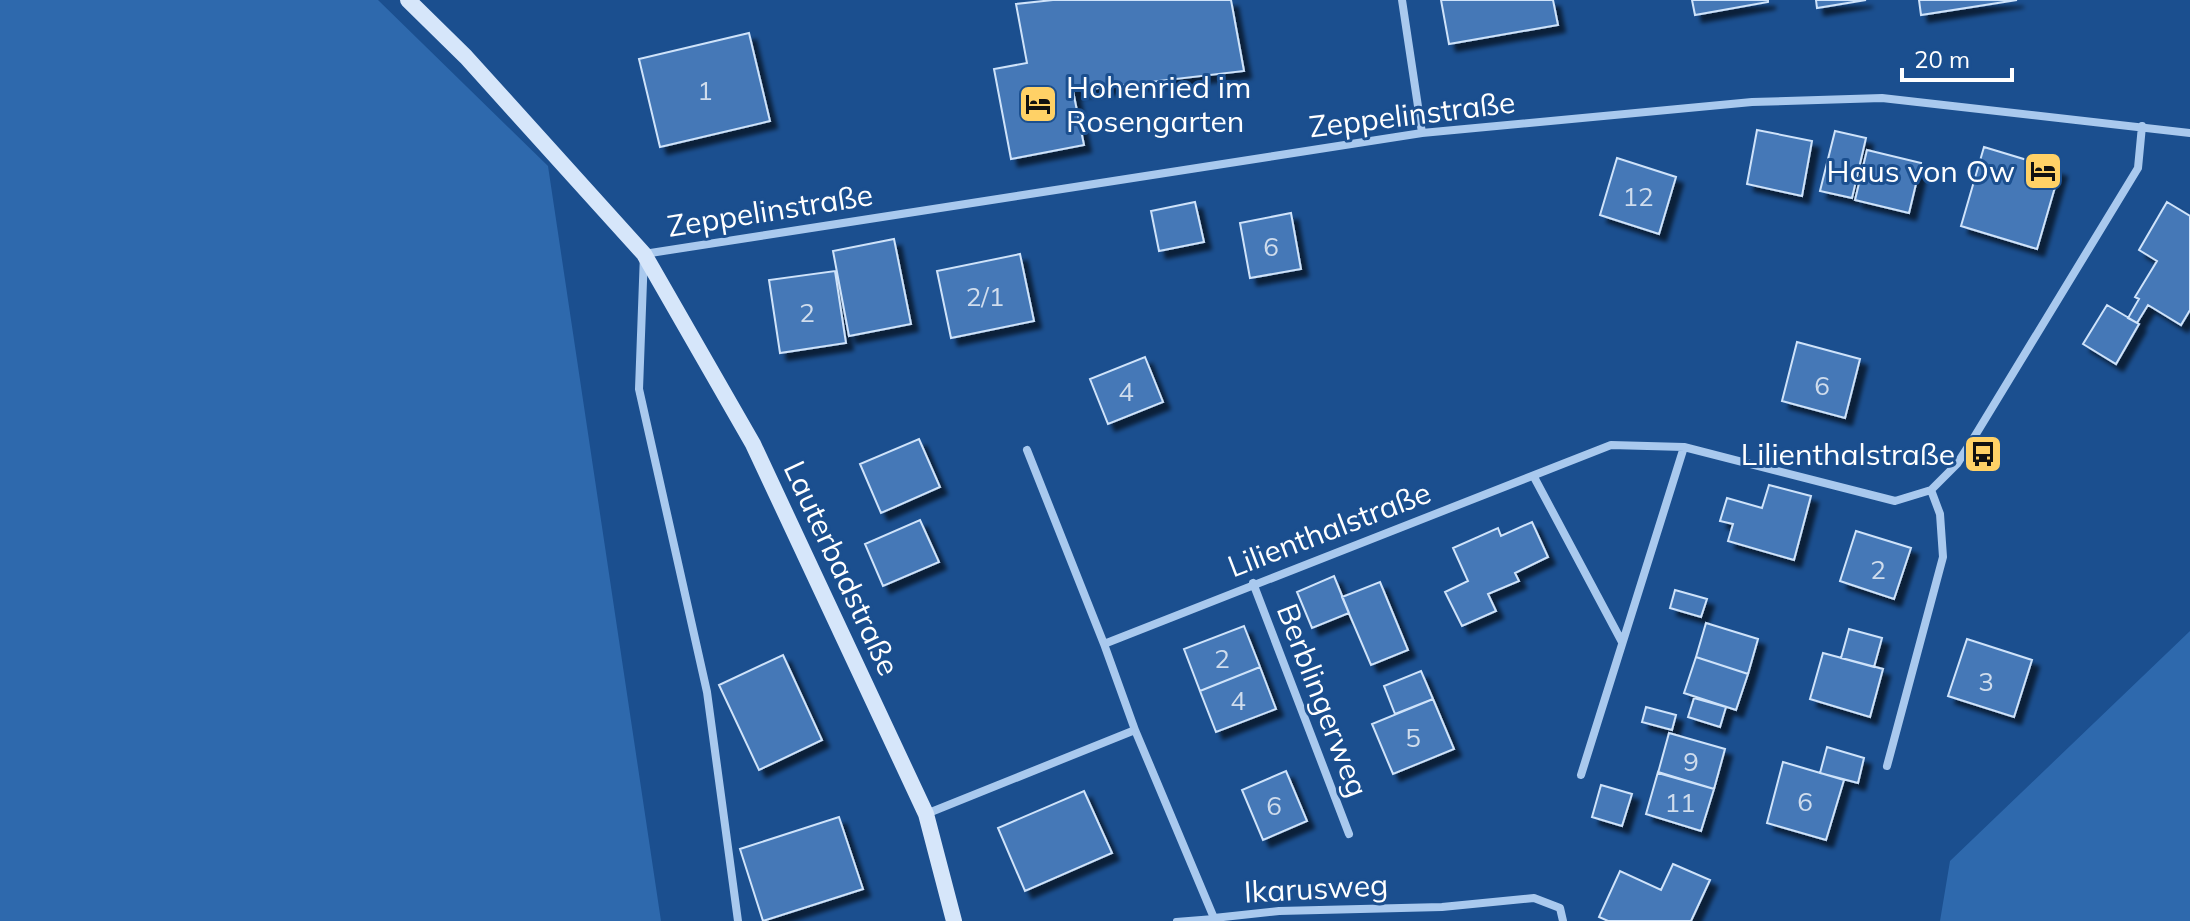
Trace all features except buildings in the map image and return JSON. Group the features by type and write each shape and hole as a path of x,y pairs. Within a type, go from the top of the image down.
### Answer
{"main road":[{"name":"Lauterbadstraße","path":"408,0 466,57 644,254 753,444 926,814 954,921"}],"street":[{"path":"1402,0 1422,133"},
{"name":"Zeppelinstraße","path":"644,254 1422,133 1752,102 1882,98 2190,133"},
{"path":"1887,766 1943,557 1940,514 1931,490 1957,464 2138,168 2142,126"},
{"path":"644,254 639,389 707,692 738,921"},
{"name":"Lilienthalstraße","path":"1104,644 1611,445 1684,447 1895,501 1931,490"},
{"path":"1581,775 1684,447"},
{"path":"926,814 1135,730 1027,450"},
{"path":"1534,477 1622,642"},
{"name":"Berblingerweg","path":"1253,583 1349,834"},
{"name":"Ikarusweg","path":"1135,730 1214,918 1279,911 1442,907 1534,898 1560,908 1563,921"}],"lane":[{"path":"1176,921 1214,918"}],"shaded area":[{"path":"0,0 378,0 548,166 661,921 0,921"},
{"path":"2190,631 2190,921 1940,921 1950,861"}],"place":[{"name":"Hohenried im Rosengarten","path":"1038,104"},
{"name":"Haus von Ow","path":"2043,171"},
{"name":"Lilienthalstraße","path":"1983,454"}]}
